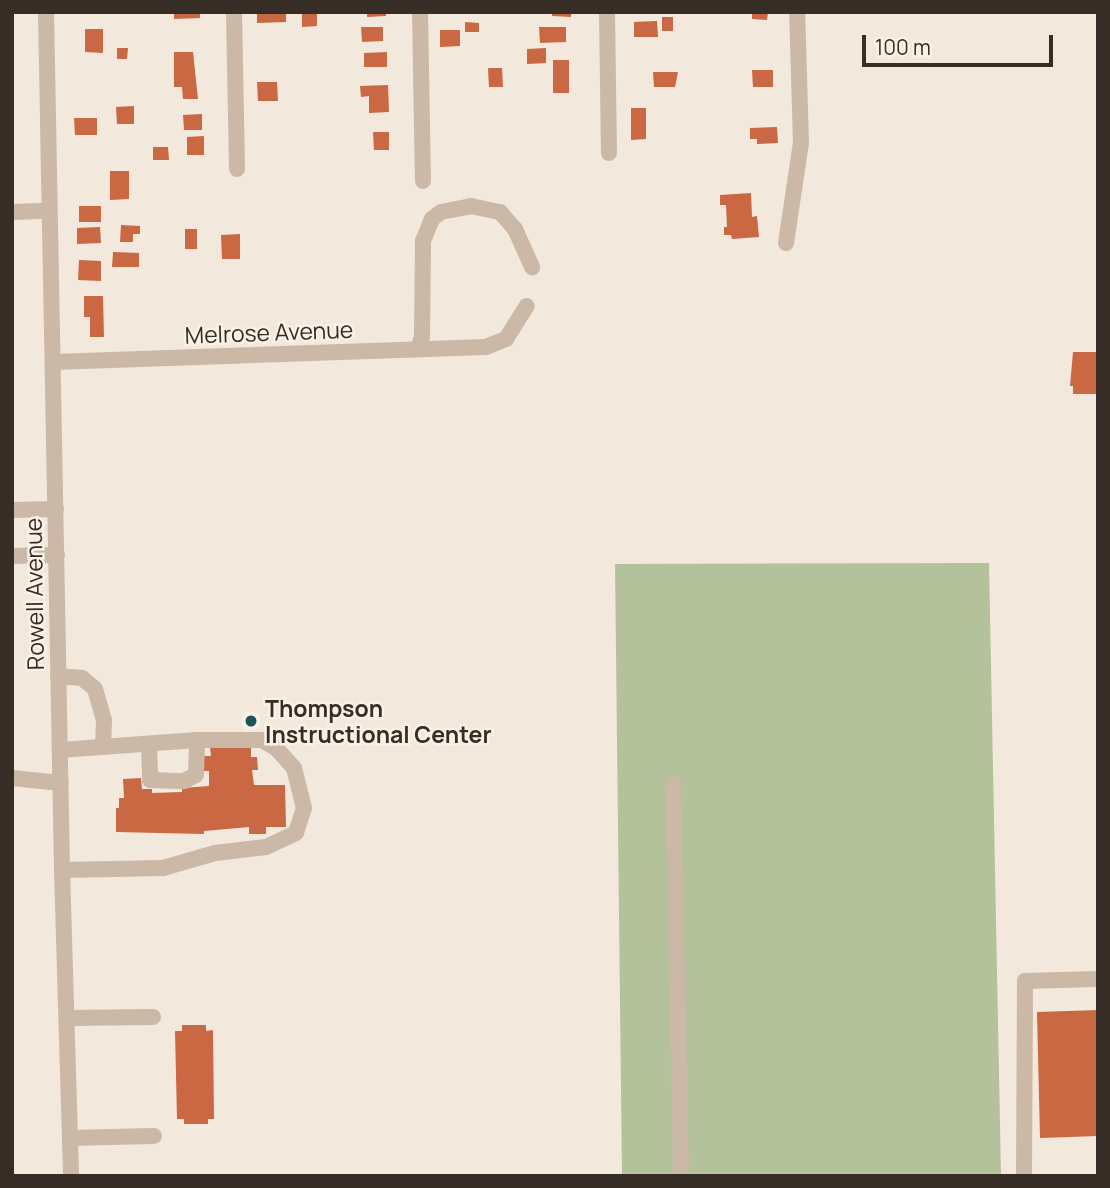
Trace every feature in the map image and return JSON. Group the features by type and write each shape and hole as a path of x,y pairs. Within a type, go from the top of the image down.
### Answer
{"street":[{"name":"Rowell Avenue","path":"46,12 62,870 71,1176"},
{"path":"234,12 237,169"},
{"path":"420,12 423,181"},
{"path":"607,12 609,153"},
{"path":"786,243 801,143 797,12"},
{"path":"418,349 422,337 423,241 432,219 441,212 471,205 500,212 515,229 532,267"},
{"path":"12,212 49,211"},
{"name":"Melrose Avenue","path":"53,362 486,347 506,339 527,306"},
{"path":"12,510 56,509"},
{"path":"12,556 57,555"},
{"path":"58,676 82,678 95,689 104,720 103,747"},
{"path":"149,744 150,780 184,782 196,775 197,740"},
{"path":"60,750 197,740 257,740 276,748 294,768 301,787 304,815 296,833 266,847 215,853 172,866 62,870"},
{"path":"12,778 61,783"},
{"path":"673,784 681,1176"},
{"path":"1024,1176 1025,981 1098,979"},
{"path":"67,1018 153,1017"},
{"path":"70,1138 154,1136"}],"green space":[{"path":"989,563 1001,1176 622,1176 615,564"}],"building":[{"path":"174,12 200,12 200,18 174,19"},
{"path":"257,12 286,12 286,22 257,23"},
{"path":"302,12 317,12 317,26 302,27"},
{"path":"367,12 386,12 386,16 367,17"},
{"path":"552,12 571,12 571,17 552,16"},
{"path":"752,12 768,12 767,20 752,19"},
{"path":"662,17 673,17 673,31 662,31"},
{"path":"657,21 658,37 634,37 634,22"},
{"path":"465,22 479,23 479,32 465,32"},
{"path":"361,27 383,27 383,41 362,42"},
{"path":"539,27 566,27 566,42 540,43"},
{"path":"85,29 103,29 103,53 85,52"},
{"path":"440,30 460,30 460,46 440,47"},
{"path":"117,48 128,48 127,59 117,59"},
{"path":"546,48 546,63 527,64 527,49"},
{"path":"174,52 193,52 198,99 183,99 182,87 174,87"},
{"path":"387,52 387,67 364,67 364,53"},
{"path":"553,60 569,60 569,93 553,93"},
{"path":"488,68 502,68 503,87 489,87"},
{"path":"752,70 773,70 773,87 753,87"},
{"path":"653,72 678,72 675,87 654,87"},
{"path":"257,82 277,82 278,101 258,101"},
{"path":"388,85 389,112 369,113 369,96 361,97 360,86"},
{"path":"134,106 134,124 117,124 116,107"},
{"path":"631,108 646,108 646,139 631,140"},
{"path":"202,114 202,130 184,130 183,115"},
{"path":"74,118 97,118 97,135 75,135"},
{"path":"777,127 778,143 757,144 757,139 750,139 750,128"},
{"path":"373,132 389,132 389,150 374,150"},
{"path":"204,136 204,155 187,155 187,137"},
{"path":"153,147 168,147 169,160 153,160"},
{"path":"110,171 129,171 129,199 110,200"},
{"path":"751,193 752,217 757,216 759,237 732,239 731,235 724,235 724,227 727,227 726,205 720,205 720,195"},
{"path":"79,206 101,206 101,222 79,222"},
{"path":"121,225 140,226 140,234 133,234 133,242 120,242"},
{"path":"100,227 101,243 77,244 77,228"},
{"path":"185,229 197,229 197,249 185,249"},
{"path":"240,234 240,259 222,259 221,235"},
{"path":"113,252 139,253 139,267 112,267"},
{"path":"79,260 101,261 101,281 78,280"},
{"path":"84,296 103,296 104,337 90,337 90,317 84,317"},
{"path":"1073,352 1098,352 1098,394 1073,394 1073,386 1070,386"},
{"path":"210,747 251,747 251,757 257,757 258,770 252,770 254,785 285,785 286,827 266,827 266,834 249,834 249,827 204,831 204,834 116,832 116,808 119,808 119,798 124,798 123,779 141,778 142,789 152,789 152,793 182,792 182,788 209,786 209,771 203,771 203,756 211,756"},
{"path":"1098,1010 1098,1136 1040,1138 1037,1012"},
{"path":"182,1025 206,1025 206,1031 213,1030 214,1119 208,1119 208,1124 184,1124 184,1119 177,1119 175,1031 182,1031"}],"place":[{"name":"Thompson Instructional Center","path":"251,721"}]}
